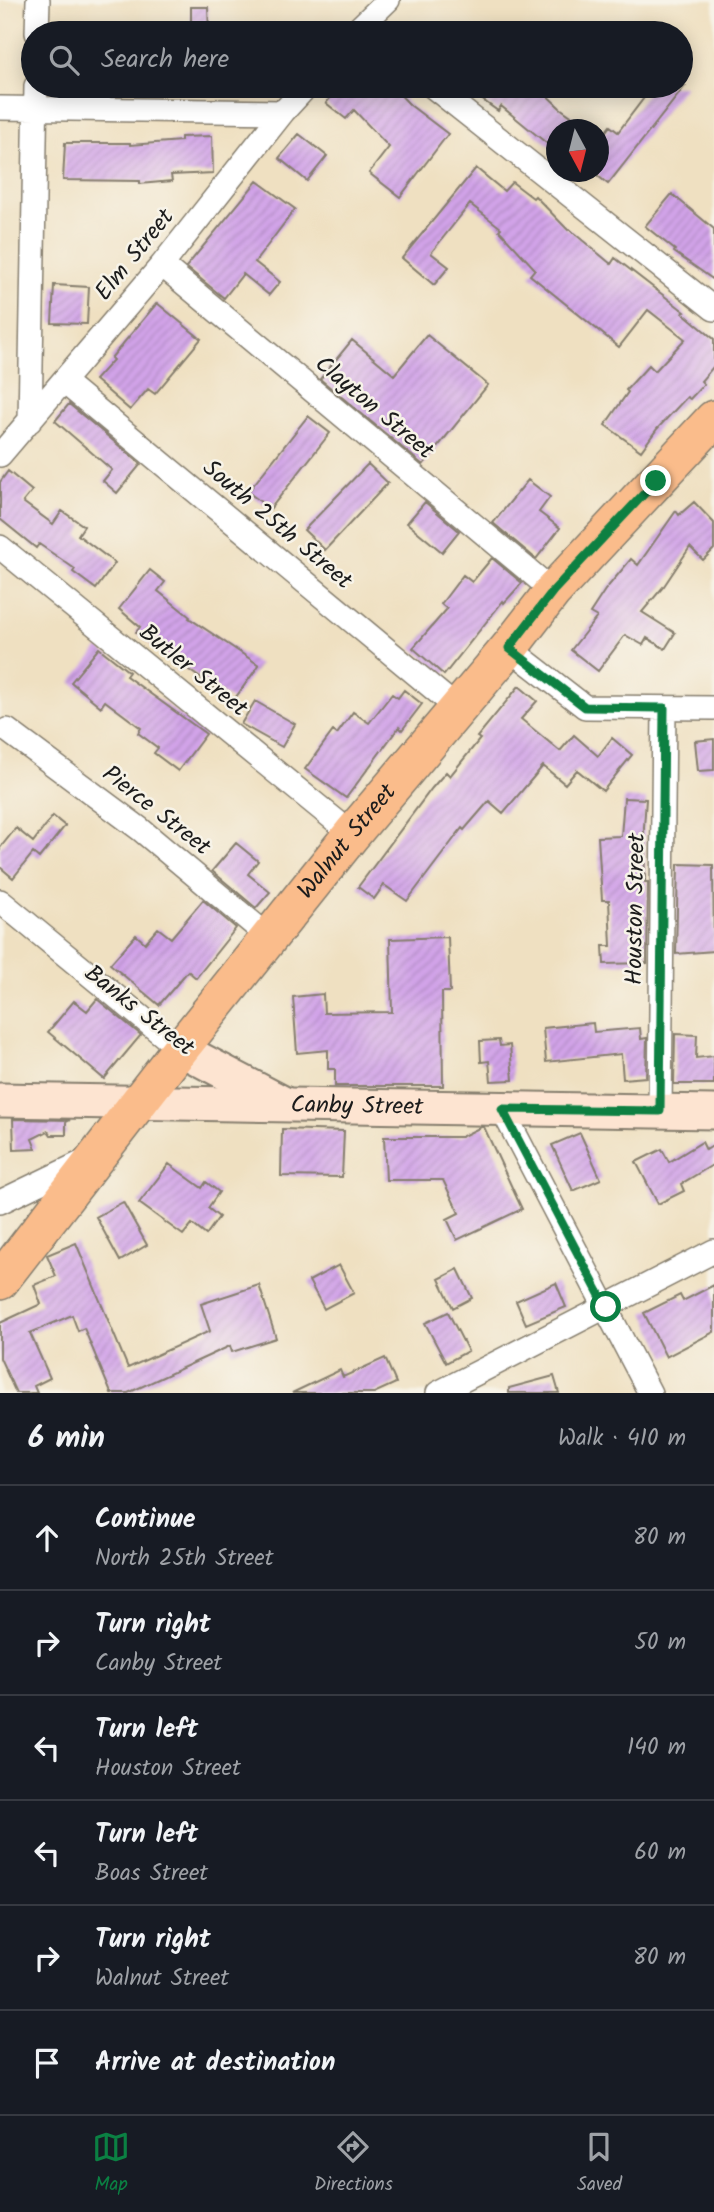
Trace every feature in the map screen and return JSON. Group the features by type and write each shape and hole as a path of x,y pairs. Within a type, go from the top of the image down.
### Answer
{"main road":[{"name":"Walnut Street","path":"0,1281 180,1049 352,834 509,648 553,591 714,419"},
{"name":"Banks Street","path":"180,1049 288,1105"},
{"name":"Canby Street","path":"0,1100 714,1112"}],"street":[{"path":"37,21 38,0"},
{"path":"369,21 388,0"},
{"path":"0,108 33,98"},
{"path":"30,421 36,98"},
{"path":"52,98 283,112"},
{"name":"Elm Street","path":"4,444 30,421 64,382 296,98"},
{"path":"447,98 714,309"},
{"name":"Clayton Street","path":"162,265 553,591"},
{"name":"South 25th Street","path":"64,382 457,708"},
{"name":"Butler Street","path":"0,547 352,834"},
{"path":"509,648 585,707 714,708"},
{"name":"Houston Street","path":"660,1111 664,708"},
{"name":"Pierce Street","path":"7,730 139,830 270,937"},
{"name":"Banks Street","path":"0,901 180,1049"},
{"path":"502,1109 650,1393"},
{"path":"0,1202 99,1154"},
{"path":"438,1393 714,1251"}],"building":[{"path":"191,7 208,7 209,21 191,21"},
{"path":"330,98 403,98 448,134 400,197 369,173 389,147 354,110 346,119 326,103"},
{"path":"480,98 550,98 576,119 546,119 546,143 501,106 498,111"},
{"path":"644,98 676,98 608,184 606,182 609,182 610,126 618,132"},
{"path":"299,134 327,156 307,181 279,158"},
{"path":"212,136 213,173 171,175 172,181 140,184 140,181 63,180 65,143 130,145 181,141 181,137"},
{"path":"476,168 504,191 512,182 533,198 535,196 568,230 611,264 615,258 685,312 683,313 714,339 714,366 701,381 704,384 690,399 687,397 641,451 605,425 628,392 626,390 649,365 655,371 685,339 648,310 619,347 530,275 535,269 499,230 501,228 470,204 431,253 449,267 434,285 402,258"},
{"path":"257,181 295,209 255,262 280,282 269,295 243,274 224,298 186,267"},
{"path":"672,194 714,229 714,280 674,252 675,250 645,226"},
{"path":"54,285 89,287 87,324 52,323"},
{"path":"157,303 201,339 155,394 148,389 130,410 95,380"},
{"path":"427,335 488,385 423,465 320,379 352,340 394,375"},
{"path":"69,404 141,464 117,493 103,481 112,470 55,421"},
{"path":"308,416 330,433 270,509 248,492"},
{"path":"368,464 388,483 325,550 304,530"},
{"path":"8,471 32,491 23,502 53,524 62,511 84,526 78,535 115,563 96,589 73,572 75,569 39,544 36,548 0,519 0,482"},
{"path":"528,480 550,497 539,512 560,528 536,559 493,523"},
{"path":"425,502 459,531 442,552 407,523"},
{"path":"694,502 714,523 714,549 703,560 690,547 664,586 642,612 675,633 665,649 647,638 643,645 625,635 598,671 571,650 597,617 590,613 631,559 638,565 676,511 679,515"},
{"path":"492,558 522,583 504,603 503,601 444,675 413,648 447,609 441,604 463,575 472,582"},
{"path":"150,570 165,582 158,591 189,618 259,665 233,701 162,651 161,653 136,632 140,627 119,609"},
{"path":"99,648 129,672 126,676 206,734 178,771 154,753 158,748 138,733 141,728 105,701 101,707 71,682"},
{"path":"519,686 537,701 521,719 560,751 574,735 598,756 612,738 632,755 603,791 577,770 565,784 543,766 503,813 489,801 464,830 462,828 407,901 384,885 374,899 358,887 432,788 446,772 450,776 480,739 477,737"},
{"path":"404,690 422,704 402,730 399,727 346,798 305,769 333,731 337,734 353,712 369,723 392,694 398,698"},
{"path":"255,701 295,724 282,747 241,724"},
{"path":"714,739 714,770 698,771 695,741"},
{"path":"624,798 646,799 644,827 645,882 648,882 647,963 604,964 603,946 611,946 609,900 602,900 598,837 621,836"},
{"path":"53,816 65,826 39,858 33,853 13,878 0,867 0,848 16,828 33,842"},
{"path":"236,843 258,861 248,874 270,892 256,908 212,871"},
{"path":"678,864 713,865 714,951 676,954"},
{"path":"203,900 236,928 196,978 188,971 159,1005 110,964 136,935 145,943 158,928 171,938"},
{"path":"448,937 450,992 442,992 443,1086 335,1086 335,1069 328,1069 328,1050 297,1053 293,997 323,994 324,1013 392,1012 390,939"},
{"path":"97,999 141,1035 104,1079 48,1032 74,1001 87,1011"},
{"path":"593,1023 594,1032 640,1028 641,1039 647,1038 646,1077 623,1079 621,1054 546,1062 543,1028"},
{"path":"675,1034 697,1035 696,1058 714,1056 714,1084 674,1084"},
{"path":"499,1040 500,1046 510,1045 513,1080 491,1081 489,1061 481,1062 480,1041"},
{"path":"13,1119 70,1120 66,1122 66,1135 51,1135 48,1131 32,1139 36,1149 14,1150"},
{"path":"484,1127 522,1209 457,1240 447,1219 459,1213 443,1180 386,1180 384,1137 461,1137"},
{"path":"282,1129 344,1131 342,1177 281,1176"},
{"path":"580,1133 601,1179 573,1191 552,1145"},
{"path":"702,1142 706,1150 714,1145 714,1164 681,1184 684,1191 658,1204 636,1162 662,1149 669,1162"},
{"path":"169,1164 202,1188 206,1182 219,1192 208,1208 219,1217 206,1235 192,1224 183,1235 139,1203"},
{"path":"123,1202 147,1245 120,1261 96,1217"},
{"path":"76,1243 128,1368 210,1331 201,1304 259,1285 276,1338 232,1352 230,1346 128,1393 111,1393 84,1328 78,1331 72,1315 30,1333 50,1378 34,1386 37,1393 16,1393 0,1358 0,1323 41,1304 34,1285 56,1276 47,1255"},
{"path":"339,1265 354,1293 324,1309 309,1281"},
{"path":"458,1269 472,1298 453,1308 439,1279"},
{"path":"556,1283 566,1307 526,1324 516,1301"},
{"path":"714,1285 714,1332 666,1357 644,1313 680,1295 683,1301"},
{"path":"448,1312 468,1351 446,1363 425,1323"},
{"path":"385,1358 396,1383 374,1393 292,1393 340,1370 343,1377"},
{"path":"554,1376 559,1393 509,1393 509,1388"}],"route":[{"path":"606,1307 502,1109 660,1111 664,708 585,707 509,648 553,591 656,481"}]}
